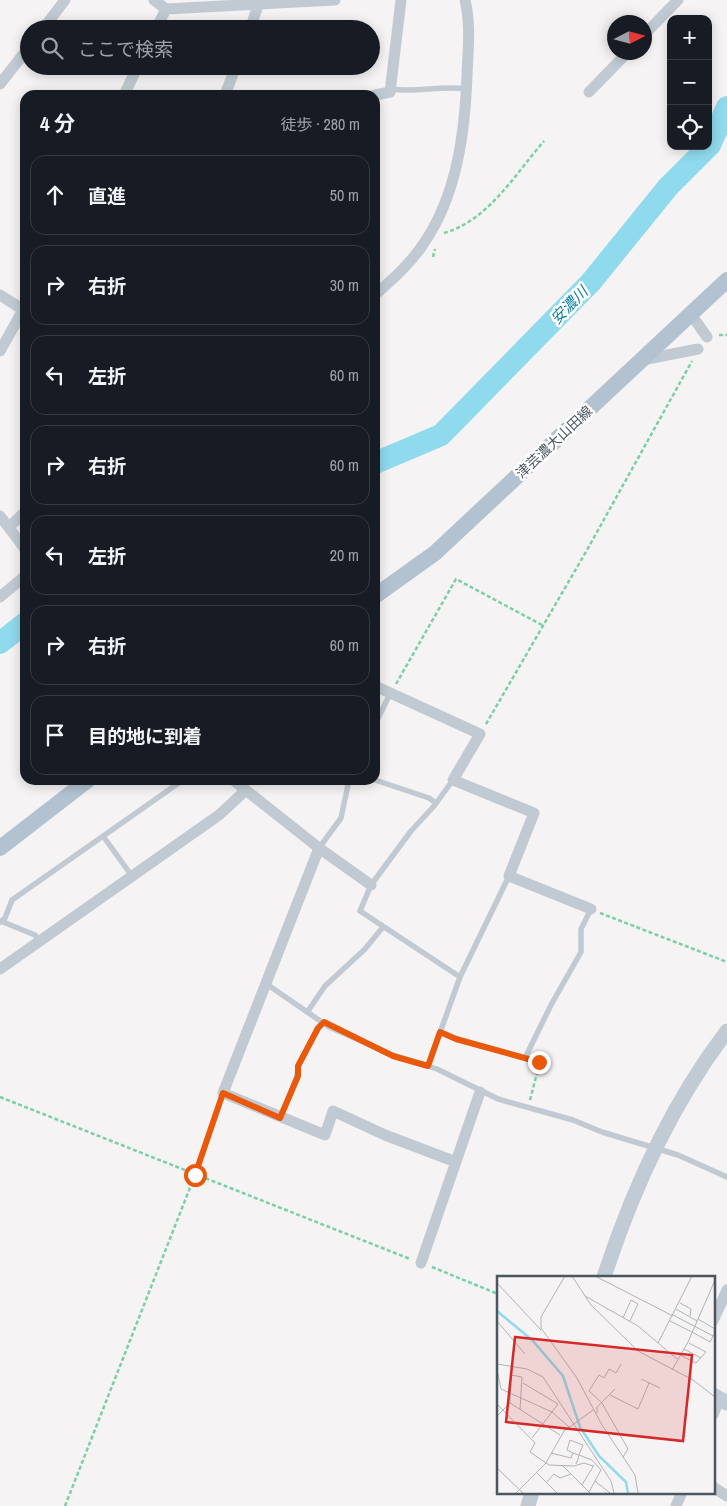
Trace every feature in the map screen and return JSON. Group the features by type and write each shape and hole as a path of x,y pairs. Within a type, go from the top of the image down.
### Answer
{"main road":[{"name":"津芸濃大山田線","path":"380,592 435,553 727,280"},
{"path":"0,848 82,785"}],"street":[{"path":"50,20 65,0"},
{"path":"154,0 166,9 335,0"},
{"path":"380,94 390,92 391,89 401,0"},
{"path":"380,290 407,266 435,224 447,196 459,156 466,123 470,19 465,0"},
{"path":"652,27 678,0"},
{"path":"253,20 260,3"},
{"path":"160,20 166,9"},
{"path":"0,84 20,58"},
{"path":"589,92 620,60"},
{"path":"126,90 134,75"},
{"path":"227,90 233,75"},
{"path":"0,295 20,306"},
{"path":"690,314 708,337"},
{"path":"0,351 20,315"},
{"path":"642,360 698,349"},
{"path":"0,516 20,542"},
{"path":"9,527 20,517"},
{"path":"0,597 20,580"},
{"path":"380,689 480,734 453,780 534,813 509,876 591,909"},
{"path":"0,969 219,815 245,786 319,848 371,884"},
{"path":"319,848 223,1093 325,1135 333,1111 385,1135 456,1162"},
{"path":"604,1276 629,1207 656,1149 685,1096 727,1030"},
{"path":"421,1263 480,1092"},
{"path":"714,1319 727,1290"},
{"path":"714,1413 720,1399"},
{"path":"714,1488 727,1496"},
{"path":"676,1506 681,1494"}],"lane":[{"path":"391,89 410,91 448,86 467,89"},
{"path":"380,714 390,694"},
{"path":"453,780 436,803 411,830 371,884 360,911 460,977"},
{"path":"380,782 429,798 436,803"},
{"path":"40,940 35,935 1,922 12,900 176,785"},
{"path":"319,848 341,818 348,785"},
{"path":"103,836 132,876"},
{"path":"428,1066 460,977 509,876"},
{"path":"525,1058 551,1005 581,952 581,930 591,909"},
{"path":"308,1011 325,986 365,949 383,927"},
{"path":"265,983 324,1022 393,1056 428,1066 480,1092 573,1120 602,1132 678,1155 727,1177"},
{"path":"280,1118 298,1076 298,1066 318,1028 324,1022"},
{"path":"440,1032 456,1039 539,1062"}],"path":[{"path":"438,234 450,232 495,200 544,141"},
{"path":"480,734 542,624 587,550 698,349"},
{"path":"390,694 456,579 542,624"},
{"path":"591,909 727,962"},
{"path":"528,1107 539,1062"},
{"path":"65,1506 195,1175 223,1093"},
{"path":"0,1097 497,1294"}],"waterway":[{"name":"安濃川","path":"380,461 441,435 591,282 668,187 710,145 727,107"},
{"name":"安濃川","path":"0,643 20,627"}],"route":[{"path":"195,1175 223,1093 280,1118 284,1113 298,1076 298,1066 318,1028 324,1022 329,1027 393,1056 420,1063 424,1066 428,1066 440,1032 456,1039 539,1062"}]}
